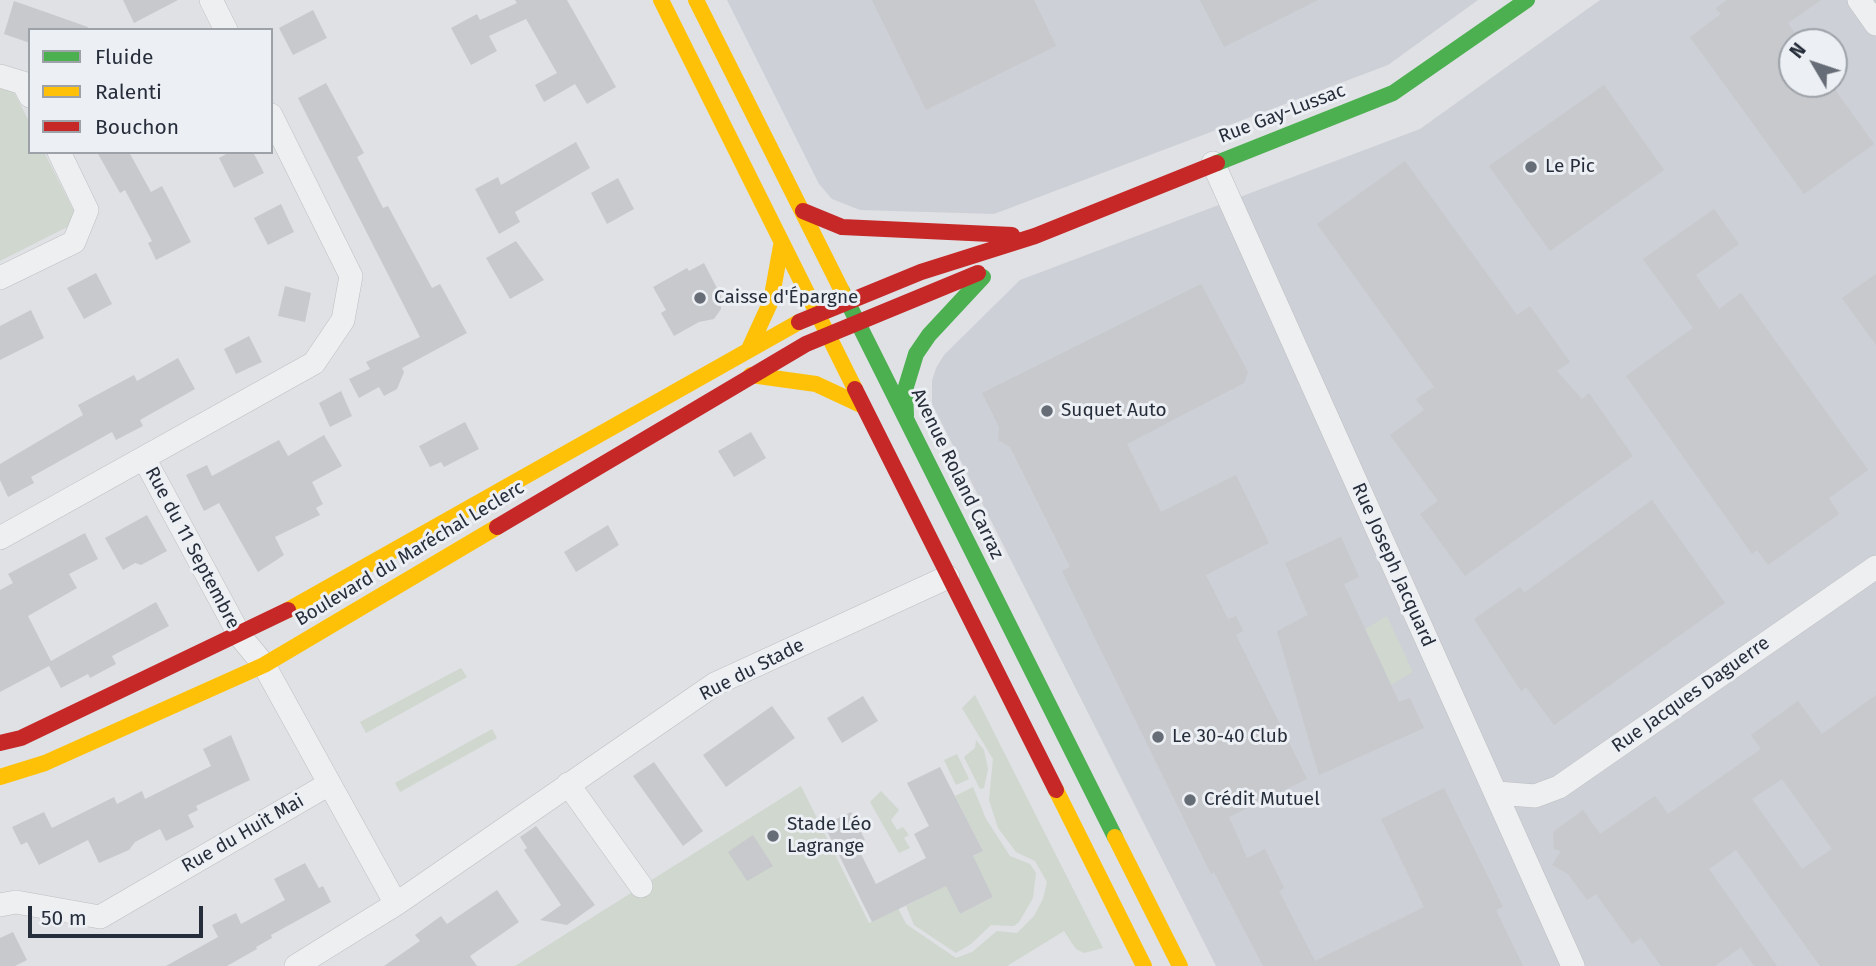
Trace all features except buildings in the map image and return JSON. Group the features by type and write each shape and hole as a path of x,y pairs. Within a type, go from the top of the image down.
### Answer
{"main road":[{"path":"661,0 815,313 1144,966"},
{"name":"Avenue Roland Carraz","path":"696,0 859,320 1180,966"},
{"name":"Rue Gay-Lussac","path":"815,313 848,299 1035,236 1393,93 1527,0"},
{"path":"803,211 842,227 1035,236"},
{"name":"Rue Gay-Lussac","path":"826,334 993,267 1035,236"},
{"path":"749,349 771,301 782,246"},
{"path":"906,416 905,390 916,354 929,335 993,267"},
{"name":"Boulevard du Maréchal Leclerc","path":"0,743 21,737 240,636 815,313"},
{"name":"Boulevard du Maréchal Leclerc","path":"0,777 45,763 264,666 751,375 826,334"},
{"path":"751,375 789,377 816,384 861,405"}],"street":[{"path":"211,0 225,28"},
{"path":"1859,0 1876,24"},
{"path":"0,76 23,83 28,92"},
{"name":"Rue du 11 Septembre","path":"0,538 145,460 314,363 343,320 351,275 273,120"},
{"path":"0,278 74,242 87,210 60,154"},
{"name":"Rue Joseph Jacquard","path":"1213,163 1573,966"},
{"name":"Rue du 11 Septembre","path":"145,460 240,636"},
{"name":"Rue Jacques Daguerre","path":"1497,793 1535,796 1559,787 1876,567"},
{"name":"Rue du Stade","path":"296,966 396,904 715,684 948,577"},
{"path":"240,636 264,666 396,904"},
{"name":"Rue du Huit Mai","path":"0,905 16,902 100,917 329,784"},
{"path":"568,784 641,886"}],"shaded area":[{"path":"727,0 1478,0 1388,65 994,214 860,210 832,199 819,184"},
{"path":"1600,0 1876,0 1876,966 1216,966 932,404 932,381 944,355 1020,280 1420,129"},
{"path":"9,83 28,119 28,154 45,154 79,221 0,261 0,88"},
{"path":"1387,616 1413,672 1391,685 1365,629"},
{"path":"461,668 467,677 366,733 360,722"},
{"name":"Stade Léo Lagrange","path":"975,695 1103,948 1084,953 1076,949 1064,931 1007,966 515,966 801,786 869,923 890,913 885,901 893,898 906,924 956,958 972,952 997,931 1017,933 1034,916 1043,899 1047,882 1035,861 1016,852 998,828 989,800 993,759 962,708"},
{"path":"492,729 497,738 400,792 395,783"},
{"path":"976,740 984,750 988,769 984,788 980,789 964,757 975,748"},
{"path":"957,754 969,779 956,785 944,760"},
{"path":"973,787 986,819 1010,856 1030,864 1036,873 1033,898 1019,922 1014,926 991,925 971,944 956,953 914,925 906,906 935,891 944,881 960,914 993,897 977,865 957,865 983,851 955,796"},
{"path":"881,791 899,810 891,820 897,830 903,827 909,835 904,838 910,848 899,853 870,802"}],"traffic: fast":[{"path":"1217,163 1393,93 1527,0"},
{"path":"906,416 905,390 916,354 929,335 983,277"},
{"path":"842,291 1115,837"}],"traffic: slow":[{"path":"661,0 855,389"},
{"path":"696,0 842,291"},
{"path":"749,349 771,301 781,246"},
{"path":"288,610 799,322"},
{"path":"751,375 816,384 861,405"},
{"path":"0,777 45,763 264,665 497,527"},
{"path":"1056,790 1144,966"},
{"path":"1115,837 1180,966"}],"traffic: jam":[{"path":"799,322 921,272 1035,236 1217,163"},
{"path":"803,211 842,227 1012,235"},
{"path":"497,527 806,344 978,273"},
{"path":"855,389 1056,790"},
{"path":"0,743 21,738 288,610"}],"place":[{"name":"Le Pic","path":"1531,167"},
{"name":"Caisse d'Épargne","path":"700,298"},
{"name":"Suquet Auto","path":"1047,411"},
{"name":"Le 30-40 Club","path":"1158,737"},
{"name":"Crédit Mutuel","path":"1190,800"},
{"name":"Stade Léo Lagrange","path":"773,836"}]}
